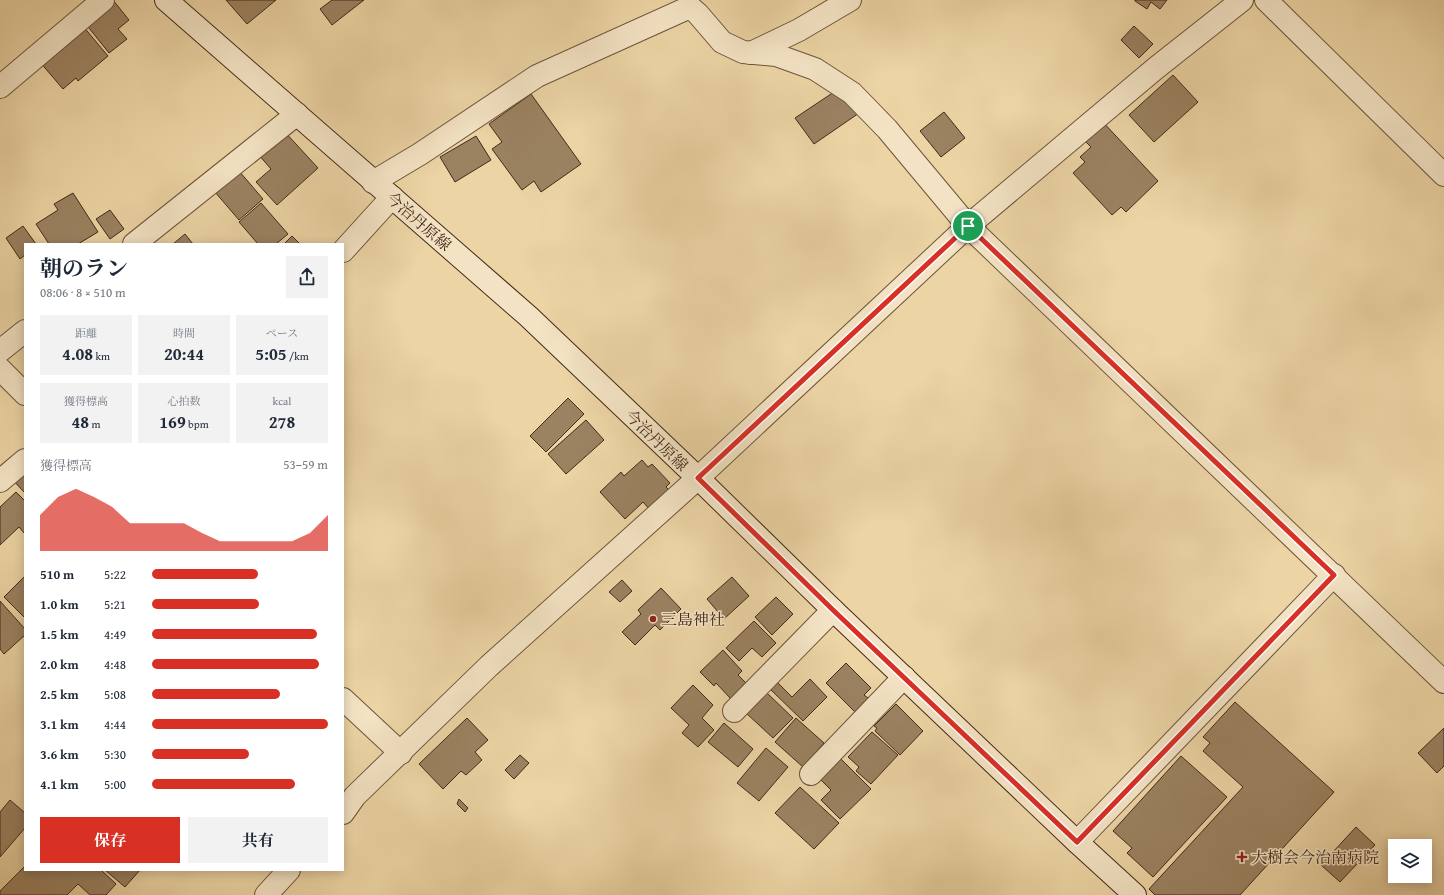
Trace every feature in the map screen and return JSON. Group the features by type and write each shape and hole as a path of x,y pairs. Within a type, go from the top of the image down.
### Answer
{"street":[{"path":"0,87 103,0"},
{"name":"今治丹原線","path":"166,0 528,316 698,478 833,610 1077,842 1135,895"},
{"path":"750,53 799,30 850,0"},
{"path":"1266,0 1444,174"},
{"path":"344,811 355,796 489,666 698,478 968,226 1234,3"},
{"path":"373,182 420,154 537,76 690,7 722,42 742,52 776,55 814,69 852,93 887,129 968,226 1444,682"},
{"path":"135,243 297,114"},
{"path":"344,250 392,197"},
{"path":"0,351 24,332"},
{"path":"0,369 24,393"},
{"path":"0,481 24,461"},
{"path":"1077,842 1334,575"},
{"path":"734,711 833,610"},
{"path":"811,774 904,677"},
{"path":"344,700 401,753"},
{"path":"266,895 288,871"}],"building":[{"path":"113,0 129,20 118,29 127,39 109,53 85,23"},
{"path":"226,0 276,0 247,24"},
{"path":"332,0 364,0 332,25 320,9"},
{"path":"1135,0 1167,0 1160,9 1151,2 1147,9"},
{"path":"82,25 108,56 78,81 76,78 63,89 39,61"},
{"path":"1134,26 1153,44 1139,58 1121,40"},
{"path":"1173,75 1198,102 1154,142 1129,115"},
{"path":"837,90 862,111 814,144 795,118"},
{"path":"531,94 581,164 541,192 534,181 522,190 492,149 502,142 489,124"},
{"path":"944,112 965,138 941,157 920,131"},
{"path":"1101,120 1158,181 1126,212 1121,207 1112,215 1073,173 1085,162 1080,157 1091,147 1082,138"},
{"path":"284,131 318,168 277,205 256,182 271,169 258,154"},
{"path":"476,136 491,160 455,182 440,157"},
{"path":"239,171 263,199 239,220 215,192"},
{"path":"73,193 98,232 80,243 48,243 36,224 58,210 54,204"},
{"path":"261,203 288,234 277,243 257,243 239,222"},
{"path":"110,210 124,229 110,239 96,219"},
{"path":"23,226 35,243 24,243 24,256 20,259 6,238"},
{"path":"185,234 192,243 174,243"},
{"path":"292,236 299,243 285,243"},
{"path":"568,398 584,414 546,452 530,436"},
{"path":"586,420 604,440 566,474 548,454"},
{"path":"642,460 648,467 652,464 670,483 666,487 671,492 651,511 643,502 625,519 600,492 621,472 624,476"},
{"path":"24,465 24,492 10,477"},
{"path":"16,492 24,500 24,533 19,527 0,545 0,507"},
{"path":"24,577 24,617 4,597"},
{"path":"732,577 749,596 724,619 707,599"},
{"path":"622,580 632,591 620,602 609,592"},
{"name":"三島神社","path":"661,588 681,609 660,630 655,625 635,645 622,632 641,614 638,610"},
{"path":"776,597 793,614 772,635 755,617"},
{"path":"0,601 24,628 24,636 4,654 0,649"},
{"path":"754,621 776,643 762,657 752,648 739,661 726,648"},
{"path":"723,650 742,671 738,675 747,684 731,699 716,683 714,686 700,672"},
{"path":"846,663 871,688 864,695 868,698 855,712 826,683"},
{"path":"810,679 827,697 803,721 768,687 775,680 792,697"},
{"path":"693,685 713,705 702,718 714,730 698,747 682,733 689,725 671,708"},
{"path":"766,692 793,718 773,738 745,712"},
{"path":"1235,702 1334,792 1240,895 1155,895 1149,889 1243,787 1203,751 1210,743 1203,737"},
{"path":"896,704 923,731 900,755 875,731 877,728 874,726"},
{"path":"467,718 488,740 475,752 482,760 466,775 461,771 443,789 419,764"},
{"path":"796,718 824,743 803,767 775,742"},
{"path":"724,723 753,749 738,767 708,742"},
{"path":"1444,728 1444,766 1437,773 1418,753"},
{"path":"872,732 898,755 871,784 856,771 859,767 848,757"},
{"path":"766,748 788,767 759,801 737,783"},
{"path":"520,755 529,763 514,779 505,770"},
{"path":"838,756 871,789 840,819 821,800 831,790 818,777"},
{"path":"1181,756 1227,797 1153,877 1127,853 1132,848 1113,831"},
{"path":"800,787 839,823 814,849 775,813"},
{"path":"459,799 468,808 465,812 457,804"},
{"path":"10,800 24,812 24,829 0,857 0,812"},
{"path":"1356,827 1375,845 1340,882 1321,865"},
{"path":"24,867 24,871 102,871 116,884 106,895 90,895 78,884 67,895 0,895 0,891"},
{"path":"106,871 139,871 125,887"}],"place":[{"name":"三島神社","path":"653,619"},
{"name":"大樹会今治南病院","path":"1242,857"}],"route":[{"path":"968,226 1334,575 1077,842 833,610 698,478 968,226"}]}
